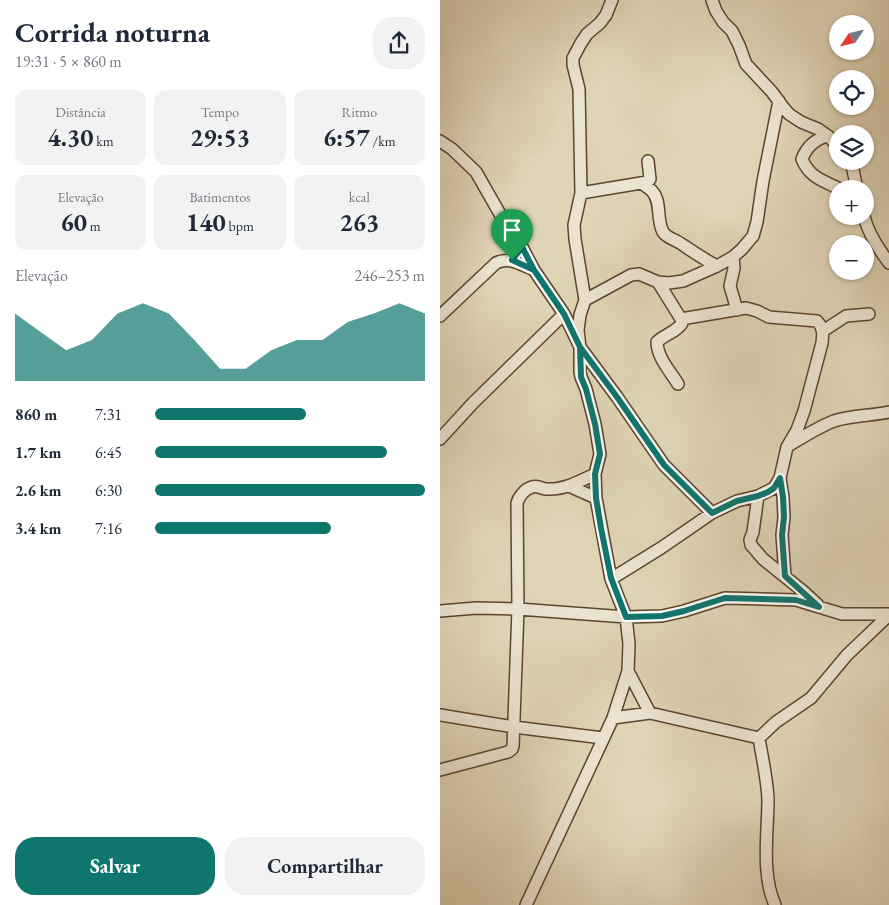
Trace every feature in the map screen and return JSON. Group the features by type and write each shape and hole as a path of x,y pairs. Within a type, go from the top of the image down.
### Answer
{"street":[{"path":"526,905 613,718 628,671 629,644 626,617 611,578 596,498 595,474 600,454 595,424 580,372 578,330 580,315 586,300 574,225 581,193 579,89 572,65 572,58 587,34 600,23 612,0"},
{"path":"712,0 723,22 732,31 746,64 772,92 783,108 801,122 818,128 828,136"},
{"path":"586,300 636,274 669,284 683,281 717,266 742,249 753,236 758,222 763,181 779,101"},
{"path":"828,136 819,138 811,144 802,159 814,176 829,184"},
{"path":"440,141 452,149 476,172 534,270 564,314 580,347 664,465 712,513"},
{"path":"581,193 647,182 650,179 648,161"},
{"path":"642,183 651,190 657,200 660,224 669,238 717,266"},
{"path":"867,225 889,263"},
{"path":"512,260 522,247"},
{"path":"732,257 734,275 730,286 737,310"},
{"path":"440,316 501,260 512,260 534,270"},
{"path":"658,282 682,323 681,326 661,338 657,347 659,354 678,384"},
{"path":"611,578 661,548 712,513 737,501 758,496 774,488 780,478 787,447 797,430 804,411 822,343 823,331 817,322 769,317 746,308 681,319"},
{"path":"440,439 472,403 564,314"},
{"path":"823,331 846,316 869,314"},
{"path":"586,389 603,377"},
{"path":"787,447 834,421 889,412"},
{"path":"440,770 508,752 513,746 518,609 518,498 534,486 548,489 570,486 595,474"},
{"path":"780,478 783,497 784,517 782,535 785,576"},
{"path":"570,486 596,498"},
{"path":"758,496 753,532 750,540 751,545 763,559 819,607"},
{"path":"440,611 476,608 518,609 626,617 662,616 725,598 796,600 842,614 889,614"},
{"path":"759,738 776,722 811,698 848,655 889,614"},
{"path":"628,671 650,713"},
{"path":"613,718 650,713 759,738"},
{"path":"440,715 604,738"},
{"path":"759,738 768,796 767,870 775,905"}],"route":[{"path":"512,260 522,247 534,270 564,314 580,347 664,465 712,513 737,501 768,492 774,488 780,478 783,497 784,517 782,535 785,576 819,607 796,600 725,598 662,616 626,617 611,578 601,528 596,498 595,474 600,454 595,424 580,372 580,347 564,314 534,270 512,260"}]}
